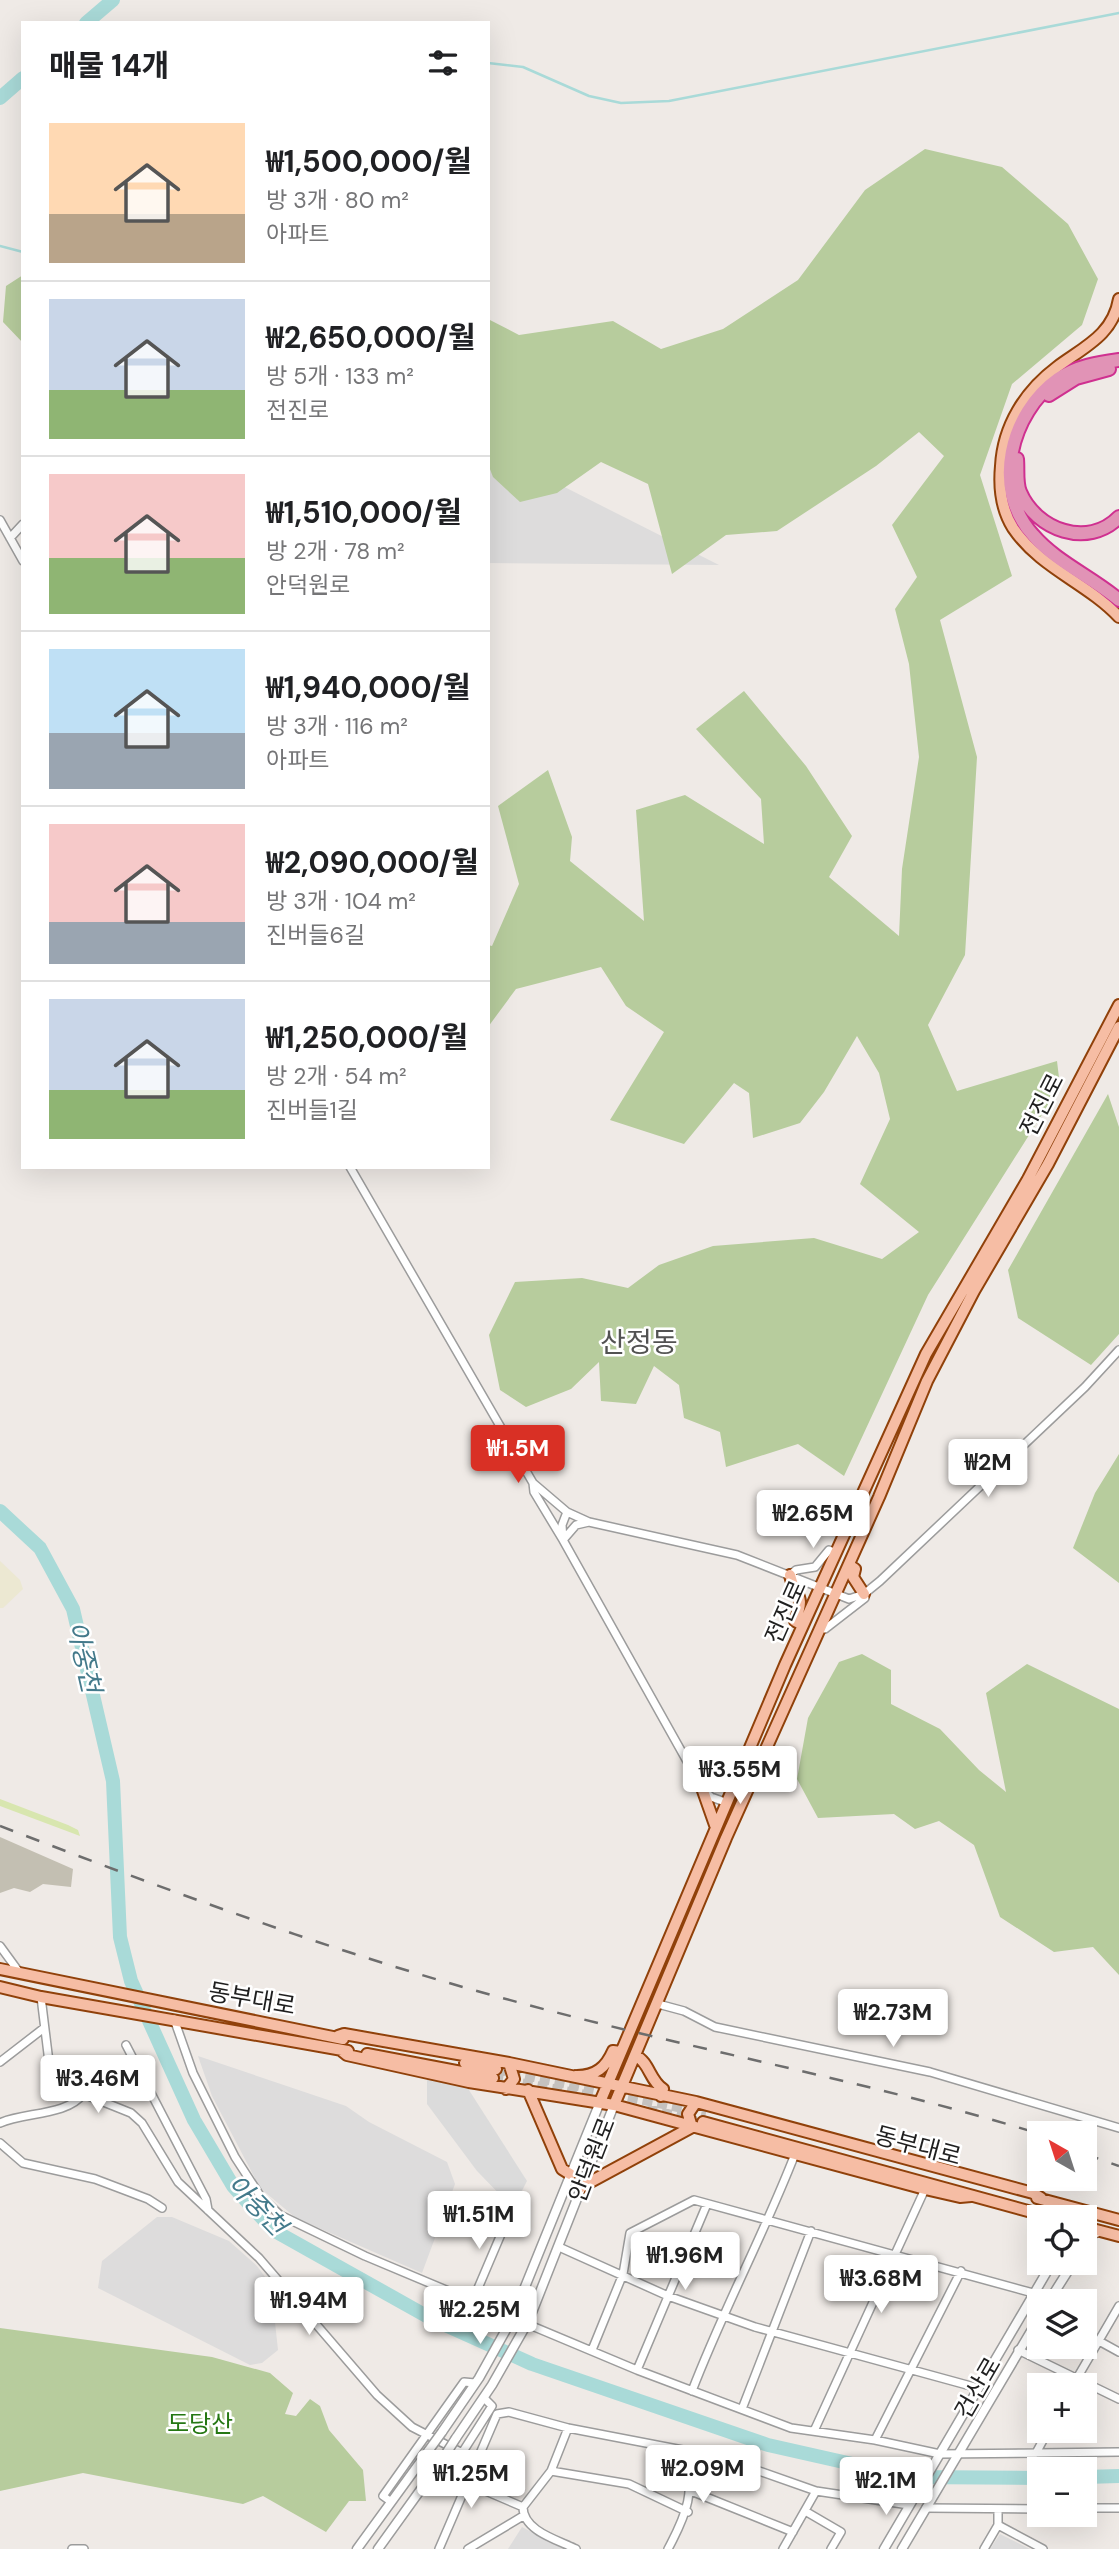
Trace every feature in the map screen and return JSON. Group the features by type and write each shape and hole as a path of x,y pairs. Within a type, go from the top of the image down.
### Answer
{"highway":[{"path":"1119,360 1085,365 1059,379 1035,399 1017,429 1009,478 1020,519 1032,535 1119,600"},
{"path":"1119,368 1076,378 1048,396 1027,423 1016,456 1020,491 1037,517 1054,528 1076,534 1094,532 1119,517"}],"main road":[{"path":"1119,299 1117,313 1103,335 1032,388 1013,416 1002,450 999,486 1011,525 1027,546 1046,563 1109,606 1119,617"},
{"name":"전진로","path":"600,2102 715,1825 926,1354 1028,1180 1119,1005"},
{"name":"전진로","path":"614,2105 659,2004 719,1855 849,1565 927,1381 974,1292 1048,1164 1119,1027"},
{"path":"849,1565 855,1569 853,1577 864,1594"},
{"path":"790,1574 799,1591 800,1608 795,1621 803,1625"},
{"path":"702,1788 715,1825"},
{"name":"동부대로","path":"0,1969 95,1991 338,2036 495,2073 342,2051 41,1997 0,1987"},
{"path":"338,2036 344,2034 509,2063 576,2080 622,2086 696,2102 1033,2193 1041,2198"},
{"path":"576,2080 577,2076 595,2073 607,2065 613,2050 621,2052"},
{"name":"동부대로","path":"342,2051 347,2055 388,2066 506,2089 528,2090 614,2105 925,2189 960,2197 971,2196"},
{"path":"636,2056 643,2059 655,2084 663,2088 662,2096"},
{"path":"506,2089 514,2078 509,2063"},
{"path":"528,2090 562,2169 570,2174"},
{"path":"581,2187 692,2127 688,2113 696,2102"},
{"name":"동부대로","path":"1027,2211 705,2118 1041,2198 1119,2220"},
{"path":"1097,2230 1119,2236"}],"street":[{"path":"0,520 21,557"},
{"path":"10,538 21,526"},
{"path":"352,1169 533,1483 567,1512 589,1522 737,1555 820,1586 835,1596 849,1599 864,1594 1030,1440 1119,1349"},
{"path":"533,1483 534,1492 702,1788 711,1797 726,1802 727,1814 712,1851 719,1855"},
{"path":"563,1540 562,1525 567,1512"},
{"path":"563,1540 576,1525 589,1522"},
{"path":"790,1574 796,1570 815,1567 829,1550 836,1553"},
{"path":"821,1627 825,1629 845,1615 865,1598 864,1594"},
{"path":"0,1946 22,1975"},
{"path":"41,1997 49,2062 71,2089 131,2113 142,2123 178,2182 259,2258 377,2395 412,2427 476,2460"},
{"path":"659,2004 684,2011 715,2027 930,2071 1119,2127"},
{"path":"169,2019 235,2157 261,2197 280,2215 365,2256 513,2316 525,2327 592,2350 637,2370 791,2428 875,2440 938,2457 957,2454 1119,2452"},
{"path":"0,2062 44,2028"},
{"path":"126,2045 206,2199 208,2210"},
{"path":"0,2123 14,2118 24,2119 47,2109 62,2109 83,2094"},
{"name":"안덕원로","path":"390,2501 477,2381 507,2328 551,2227 600,2102"},
{"name":"안덕원로","path":"377,2549 484,2398 525,2327 614,2105"},
{"path":"0,2143 23,2163 94,2179 148,2199 162,2208"},
{"path":"692,2390 721,2315 770,2219 795,2154"},
{"path":"814,2431 893,2253 925,2189"},
{"path":"592,2350 624,2274 630,2233 694,2200 1027,2291"},
{"path":"637,2370 707,2204"},
{"path":"473,2300 510,2213"},
{"path":"742,2409 811,2231"},
{"path":"1097,2233 1101,2231"},
{"path":"559,2247 668,2296 721,2315 978,2388"},
{"path":"875,2440 961,2272"},
{"name":"건산로","path":"884,2549 1027,2303"},
{"path":"1080,2373 1119,2306"},
{"name":"건산로","path":"902,2549 1027,2336"},
{"path":"1099,2342 1119,2352"},
{"path":"1018,2350 1059,2373"},
{"path":"357,2549 390,2501 383,2496 464,2382 477,2381"},
{"path":"1097,2390 1119,2399"},
{"path":"462,2453 492,2406 484,2398"},
{"path":"439,2549 497,2414 509,2412 568,2428 690,2450 816,2491 911,2502"},
{"path":"468,2549 523,2511 551,2471 568,2428"},
{"path":"1036,2453 1041,2443"},
{"path":"668,2549 688,2512 691,2491 690,2450"},
{"path":"551,2471 629,2484 688,2512"},
{"path":"467,2483 523,2511 530,2526 576,2549"},
{"path":"691,2491 793,2532"},
{"path":"783,2549 816,2491"},
{"path":"927,2505 1027,2509"},
{"path":"1097,2508 1119,2508"},
{"path":"984,2549 998,2525 998,2509"},
{"path":"804,2511 841,2532 831,2549"},
{"path":"998,2525 1043,2549"},
{"path":"72,2549 85,2549"}],"shaded area":[{"path":"490,453 509,459 719,565 490,563"},
{"path":"0,1561 20,1580 23,1589 3,1608 0,1608"},
{"path":"0,1837 73,1869 71,1887 43,1884 30,1892 14,1888 0,1893"},
{"path":"198,2056 346,2106 369,2122 447,2162 455,2184 422,2273 296,2218 260,2188 212,2096"},
{"path":"427,2076 467,2087 527,2181 513,2208 477,2171 427,2104"},
{"path":"157,2217 172,2217 229,2241 257,2266 271,2285 278,2350 262,2363 250,2365 98,2288 102,2261"},
{"path":"522,2527 564,2549 508,2549"},
{"path":"1000,2534 1030,2549 990,2549"}],"green space":[{"path":"925,149 1002,167 1068,224 1098,279 1082,325 1012,384 980,475 1012,576 940,620 977,757 965,955 928,1025 957,1091 1057,1061 1060,1086 928,1295 844,1476 798,1444 726,1467 720,1432 684,1418 679,1385 654,1366 636,1404 601,1401 599,1362 571,1389 526,1407 500,1390 489,1335 515,1282 582,1278 628,1288 659,1265 713,1246 814,1238 882,1259 919,1232 860,1184 890,1119 879,1073 857,1036 824,1092 800,1123 753,1138 749,1093 734,1083 684,1144 610,1120 664,1032 626,1006 601,967 516,989 490,1024 490,946 519,884 498,806 548,770 572,837 570,861 644,921 636,810 685,795 764,844 761,799 696,729 744,691 806,766 852,836 829,877 899,936 902,869 919,757 909,664 895,609 917,577 892,525 944,456 919,432 876,466 777,531 726,535 672,574 648,484 601,462 557,493 520,502 493,477 490,469 490,320 519,335 613,321 661,349 723,329 798,280 865,190"},
{"path":"21,276 21,341 3,322 6,286"},
{"path":"1108,1094 1119,1127 1119,1334 1091,1365 1018,1318 1008,1270"},
{"path":"1119,1454 1119,1583 1073,1548 1095,1493"},
{"path":"862,1654 891,1670 891,1704 940,1729 979,1770 1006,1792 986,1693 1027,1664 1119,1709 1119,1975 1093,1947 1054,1952 1000,1917 974,1845 939,1821 915,1829 894,1814 818,1818 797,1779 808,1718 839,1662"},
{"path":"0,1799 68,1825 78,1830 80,1836 0,1806"},
{"name":"도당산","path":"0,2328 212,2357 270,2373 293,2393 285,2414 296,2416 310,2399 320,2406 329,2430 363,2470 366,2501 349,2501 326,2532 263,2496 243,2504 83,2473 0,2491"}],"waterway":[{"path":"88,21 113,0"},
{"path":"490,63 523,67 589,96 621,103 669,101 1119,13"},
{"path":"0,98 21,80"},
{"path":"0,246 21,251"},
{"name":"아중천","path":"0,1511 40,1548 73,1609 113,1781 120,1937 131,1981 194,2120 233,2186 273,2230 430,2318 532,2364 768,2445 910,2477 1027,2478"},
{"name":"아중천","path":"1097,2477 1119,2476"}],"tunnel":[{"path":"496,2069 706,2113"},
{"path":"493,2078 608,2099"},
{"path":"647,2109 696,2121"}],"railway":[{"path":"0,1826 258,1922 455,1985 586,2020 911,2098 1027,2130"},
{"path":"1097,2158 1119,2166"}],"district":[{"name":"산정동","path":"639,1342"}]}
